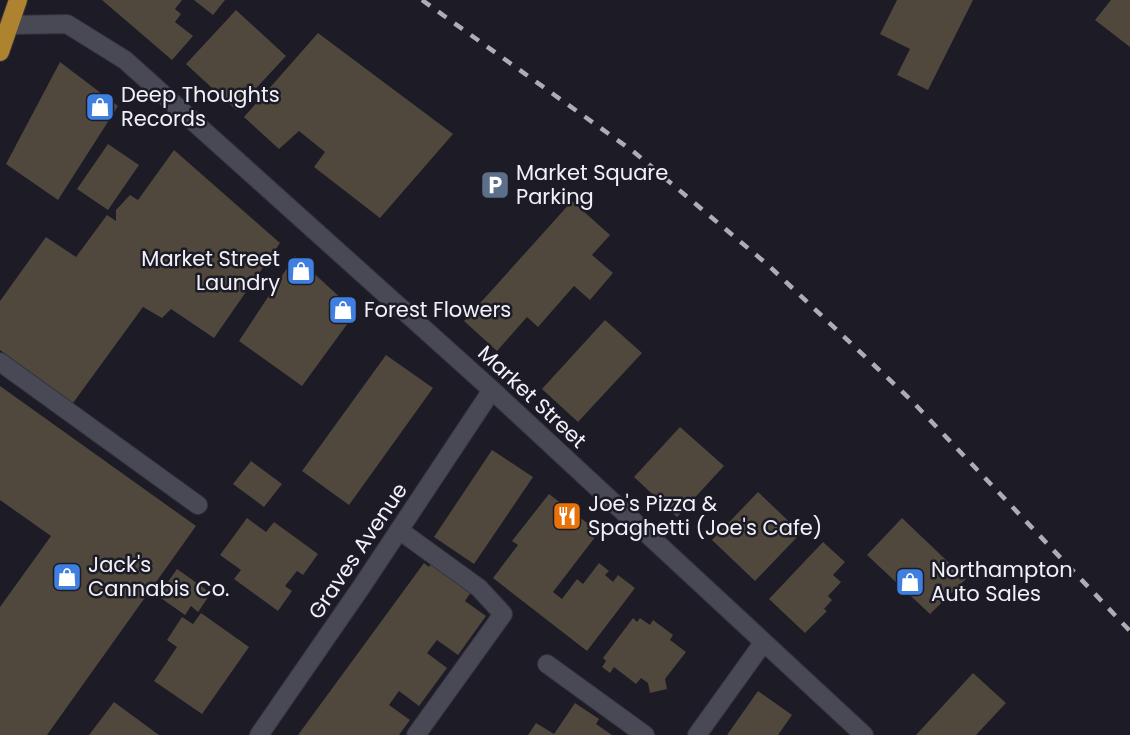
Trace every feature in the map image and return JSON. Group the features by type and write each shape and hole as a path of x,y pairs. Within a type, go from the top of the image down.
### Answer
{"highway":[{"path":"0,52 5,25 18,0"}],"street":[{"name":"Market Street","path":"5,25 67,24 125,60 492,390 864,735"},
{"path":"0,362 198,505"},
{"name":"Graves Avenue","path":"259,735 492,390"},
{"path":"399,530 479,588 504,614 416,735"},
{"path":"697,735 763,643"},
{"path":"547,664 645,735"}],"building":[{"path":"102,0 182,0 175,9 181,14 175,22 193,36 172,60"},
{"path":"194,0 225,0 213,15"},
{"path":"897,0 973,0 928,90 897,75 910,49 880,34"},
{"path":"1111,0 1130,0 1130,47 1095,20"},
{"path":"236,10 286,56 236,110 186,64"},
{"path":"318,33 453,134 380,218 314,167 325,152 299,131 279,149 244,117"},
{"path":"60,62 118,106 58,200 6,164"},
{"path":"108,144 139,165 108,210 77,189"},
{"path":"174,150 280,243 214,338 171,309 162,318 143,307 73,403 0,350 0,301 46,237 76,257 107,215 116,221 116,210 130,195 138,200"},
{"path":"572,201 610,235 592,255 613,273 590,300 574,286 538,327 527,317 497,351 464,321"},
{"path":"295,256 356,312 302,386 239,341"},
{"path":"605,320 642,353 578,422 542,389"},
{"path":"386,355 433,388 349,505 302,471"},
{"path":"0,386 196,526 47,735 0,735 0,607 51,536 0,500"},
{"path":"680,427 724,466 677,517 634,477"},
{"path":"492,450 533,477 474,564 434,537"},
{"path":"251,461 282,484 264,507 233,484"},
{"path":"758,492 801,533 755,581 712,540"},
{"path":"549,494 599,532 553,592 562,599 577,579 583,584 599,563 609,571 605,575 613,582 618,575 635,588 587,651 493,578 518,545 512,541"},
{"path":"247,518 266,532 274,522 318,554 303,575 297,571 285,586 292,591 278,611 234,579 241,570 220,555"},
{"path":"902,518 966,579 930,614 867,555"},
{"path":"823,542 845,562 833,575 841,582 828,596 832,600 824,609 827,611 805,633 769,599"},
{"path":"424,563 429,567 431,563 471,592 465,601 486,616 458,655 437,640 427,653 447,668 419,706 399,691 389,705 410,720 399,735 298,735"},
{"path":"177,569 211,593 198,612 191,606 185,615 158,596"},
{"path":"201,613 249,647 202,714 154,681 177,647 167,640 182,617 193,624"},
{"path":"633,618 637,622 640,618 650,625 653,620 673,635 670,640 686,652 665,679 667,689 650,693 648,683 641,678 636,684 614,667 610,673 602,667 606,661 603,658"},
{"path":"973,673 1006,703 976,735 916,735"},
{"path":"758,691 792,715 778,735 727,735"},
{"path":"114,702 159,735 89,735"},
{"path":"575,703 599,719 596,724 612,735 528,735 536,723 554,734"}],"railway":[{"path":"422,0 634,152 768,265 911,400 1130,631"}],"place":[{"name":"Deep Thoughts Records","path":"100,107"},
{"name":"Market Square Parking","path":"495,185"},
{"name":"Market Street Laundry","path":"301,271"},
{"name":"Forest Flowers","path":"343,310"},
{"name":"Joe's Pizza & Spaghetti (Joe's Cafe)","path":"567,516"},
{"name":"Jack's Cannabis Co.","path":"67,577"},
{"name":"Northampton Auto Sales","path":"910,582"}]}
